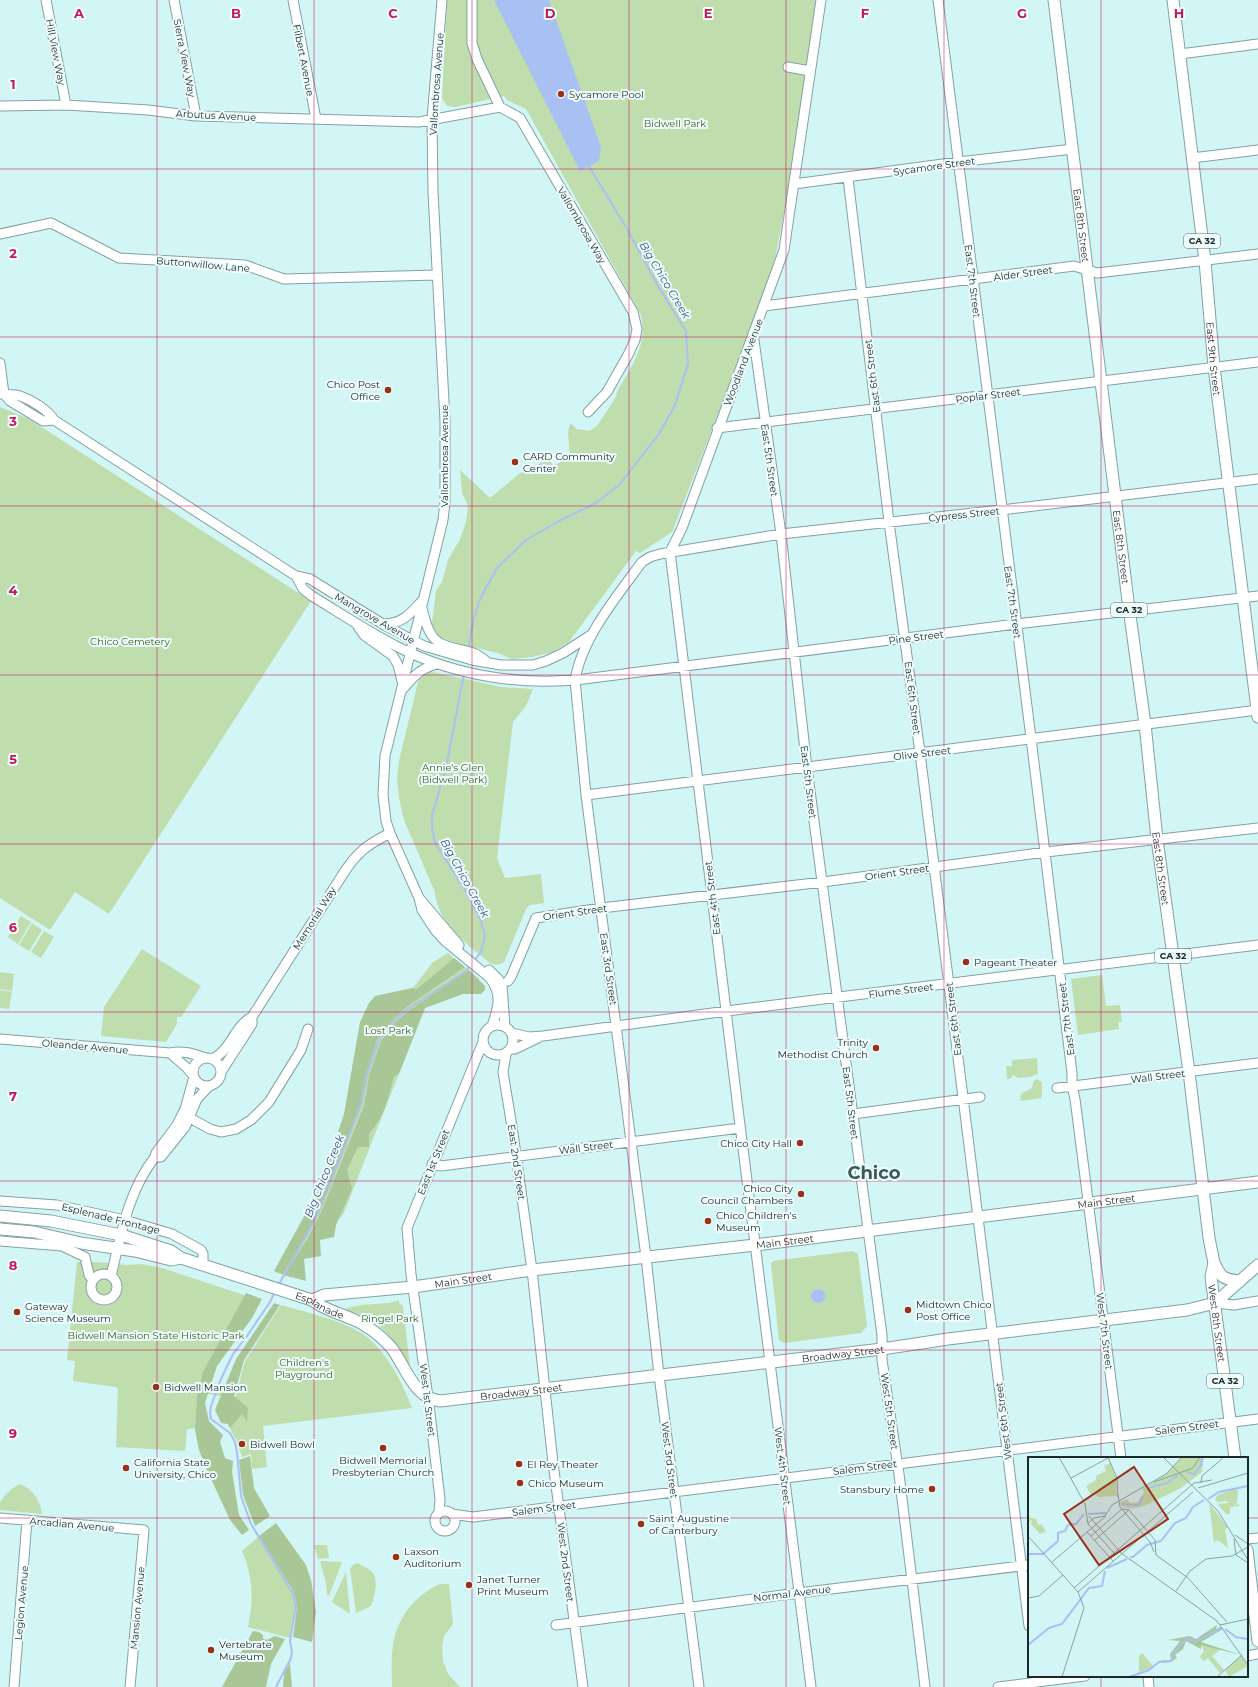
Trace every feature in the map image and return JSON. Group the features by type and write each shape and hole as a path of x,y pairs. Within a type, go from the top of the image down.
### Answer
{"main road":[{"name":"East 8th Street","path":"1054,0 1115,496 1145,724 1158,839 1203,1188"},
{"name":"East 9th Street","path":"1173,0 1205,261 1214,367 1258,712"},
{"name":"Main Street","path":"312,1300 324,1295 413,1287 532,1270 755,1245 1258,1182"},
{"name":"West 8th Street","path":"1203,1188 1209,1238 1214,1263 1211,1277 1236,1457"},
{"name":"Esplanade","path":"0,1216 51,1221 121,1235 171,1251 181,1258 203,1266 312,1300 323,1308 358,1321 378,1335 390,1347 403,1365 416,1388 428,1397"},
{"name":"Esplanade","path":"0,1229 34,1232 81,1243 118,1247 171,1260 181,1258"},
{"path":"1214,1263 1221,1276 1228,1280 1239,1281"},
{"path":"1215,1304 1258,1265"},
{"name":"Broadway Street","path":"428,1397 440,1401 544,1389 770,1361 882,1349 1103,1319 1187,1310 1215,1304"},
{"path":"1248,1558 1258,1641"}],"street":[{"name":"Hill View Way","path":"46,0 66,105"},
{"name":"Sierra View Way","path":"174,0 196,116"},
{"name":"Filbert Avenue","path":"293,0 316,120"},
{"name":"Vallombrosa Avenue","path":"442,0 432,119 433,192 445,421 445,502 443,520 385,756 383,772 384,810 390,833 419,898 422,910 435,930 484,969 496,976 502,986 509,1030"},
{"path":"432,119 500,107 477,58 472,43 472,0"},
{"name":"Woodland Avenue","path":"670,552 682,528 717,428 784,250 821,0"},
{"name":"East 7th Street","path":"938,0 1001,510 1046,852 1072,1073 1072,1086 1075,1099 1088,1204"},
{"path":"1180,54 1258,44"},
{"path":"788,67 810,71"},
{"name":"Arbutus Avenue","path":"0,106 66,105 148,110 196,116 316,120 419,122 432,119"},
{"name":"Vallombrosa Way","path":"500,107 520,118 633,312 637,329 635,340 628,356 606,392 588,412"},
{"name":"Sycamore Street","path":"794,184 848,178 958,162 1073,150"},
{"path":"1192,158 1258,150"},
{"name":"East 6th Street","path":"848,178 889,522 906,638 948,984 964,1100 977,1217"},
{"name":"Buttonwillow Lane","path":"0,234 51,223 119,258 245,266 284,279 437,275"},
{"name":"Alder Street","path":"764,306 1074,266 1097,273 1258,254"},
{"name":"East 5th Street","path":"753,333 781,534 807,768 868,1231"},
{"name":"Poplar Street","path":"717,428 1258,362"},
{"path":"0,363 2,394"},
{"name":"Mangrove Avenue","path":"2,394 10,401 43,421 54,420 296,576 310,579 384,624 426,647 457,653"},
{"name":"Cypress Street","path":"670,552 781,534 1001,510 1258,479"},
{"path":"575,680 577,667 592,634 642,562 650,557 670,552"},
{"name":"East 4th Street","path":"670,552 755,1245"},
{"name":"Mangrove Avenue","path":"296,576 303,589 355,622 410,652 438,664 475,674 513,680 575,680"},
{"name":"Pine Street","path":"575,680 794,654 1016,624 1258,596"},
{"path":"384,624 408,617 422,603"},
{"path":"422,603 427,628 432,636 457,653 476,654 489,663 516,666 533,665 546,662 592,634"},
{"path":"355,622 364,636 394,656 398,665 402,687"},
{"path":"402,687 416,673 427,667 438,664"},
{"name":"East 3rd Street","path":"575,680 586,795 646,1257"},
{"name":"Olive Street","path":"586,795 1145,724 1258,712"},
{"name":"Orient Street","path":"508,981 511,978 536,918 601,908 823,882 1046,852 1258,828"},
{"name":"Memorial Way","path":"209,1058 224,1051 246,1020 252,1017 349,864 360,851 390,833"},
{"name":"Flume Street","path":"509,1030 529,1037 543,1036 727,1011 1258,945"},
{"name":"Vallombrosa Avenue","path":"484,969 498,996 499,1008 492,1026"},
{"name":"Memorial Way","path":"221,1072 252,1024 252,1017"},
{"path":"501,1025 509,1030 514,1041 509,1051 501,1056 491,1054 484,1047 483,1042 485,1033 492,1026 501,1025"},
{"path":"190,1118 210,1129 221,1132 236,1129 251,1120 268,1102 301,1050 308,1029"},
{"name":"Flume Street","path":"509,1051 543,1036"},
{"name":"Oleander Avenue","path":"0,1039 170,1054 179,1051 209,1058"},
{"name":"East 1st Street","path":"413,1287 407,1228 483,1042"},
{"name":"East 2nd Street","path":"509,1051 503,1072 532,1270"},
{"path":"170,1054 193,1075 199,1083 210,1086"},
{"path":"111,1276 125,1220 135,1188 155,1157 156,1153 177,1125 185,1108 197,1062 209,1058 220,1066 221,1072 217,1082 210,1086 197,1099 185,1127 161,1157 155,1157"},
{"name":"Wall Street","path":"1057,1088 1258,1063"},
{"path":"853,1114 980,1097"},
{"name":"Wall Street","path":"432,1164 441,1166 740,1128"},
{"name":"Esplenade Frontage","path":"0,1201 57,1205 125,1220 172,1234 196,1247 204,1254 203,1266"},
{"name":"West 7th Street","path":"1088,1204 1121,1457"},
{"name":"West 6th Street","path":"977,1217 993,1334 1006,1450 1025,1565 1028,1611"},
{"name":"West 5th Street","path":"868,1231 882,1335 882,1360 897,1463 925,1687"},
{"path":"0,1241 66,1247 85,1257 89,1275 93,1280"},
{"name":"West 4th Street","path":"755,1245 811,1687"},
{"name":"West 3rd Street","path":"646,1257 673,1492 699,1687"},
{"name":"West 2nd Street","path":"532,1270 544,1389 583,1687"},
{"path":"103,1274 111,1276 116,1282 117,1286 115,1294 108,1299 100,1299 93,1294 91,1286 93,1280 103,1274"},
{"name":"West 1st Street","path":"413,1287 440,1499 439,1513"},
{"name":"Broadway Street","path":"1215,1304 1234,1305 1258,1301"},
{"name":"Salem Street","path":"453,1519 1258,1419"},
{"path":"445,1511 453,1519 447,1530 440,1529 436,1524 435,1518 439,1513 445,1511"},
{"name":"Arcadian Avenue","path":"0,1518 144,1530"},
{"name":"Legion Avenue","path":"14,1687 27,1520"},
{"name":"Mansion Avenue","path":"130,1687 144,1530"},
{"path":"1248,1539 1258,1538"},
{"name":"Normal Avenue","path":"556,1625 799,1592 1025,1565"},
{"path":"1248,1656 1258,1654"},
{"path":"998,1687 1077,1677"},
{"path":"1148,1677 1149,1687"}],"green space":[{"name":"Bidwell Park","path":"447,0 816,0 790,182 774,264 672,532 640,553 636,551 569,642 553,652 532,657 512,659 498,653 451,642 439,636 434,630 432,623 436,591 442,582 448,560 460,539 466,522 468,505 462,493 460,470 490,498 519,474 549,459 553,466 570,457 568,433 570,423 577,429 589,431 597,426 616,397 617,392 633,364 640,346 643,326 641,315 526,109 507,100 504,96 455,107 447,106 442,98"},
{"name":"Chico Cemetery","path":"0,407 29,419 311,601 109,914 75,892 50,930 0,898"},
{"name":"Annie's Glen (Bidwell Park)","path":"433,672 501,687 533,689 526,706 513,722 497,858 505,878 541,874 544,903 530,905 526,909 504,962 499,964 494,965 490,963 463,941 441,914 435,892 404,820 399,798 397,779 399,761 418,682 423,674"},
{"path":"21,916 31,922 18,944 8,937"},
{"path":"32,923 42,930 29,951 19,945"},
{"path":"44,931 54,937 41,958 31,952"},
{"path":"142,949 201,986 181,1017 177,1017 177,1024 166,1042 101,1036 104,1007"},
{"name":"Lost Park","path":"448,953 479,979 475,989 425,1008 343,1215 307,1252 292,1278 275,1272 320,1189 346,1115 376,996 413,988 433,962"},
{"path":"454,958 465,967 408,1006 393,1019 377,1040 366,1075 360,1105 318,1214 283,1274 274,1271 319,1189 344,1114 360,1022 369,1003 375,996 413,988 416,990"},
{"path":"469,970 485,986 485,990 481,994 463,994 425,1008 399,1074 394,1076 388,1099 382,1114 369,1134 369,1147 358,1147 347,1170 352,1189 336,1225 334,1237 320,1240 321,1256 304,1259 306,1281 284,1275 306,1241 320,1215 364,1106 369,1076 381,1041 396,1021 411,1009"},
{"path":"0,972 14,974 12,991 0,989"},
{"path":"1102,975 1106,1006 1120,1005 1122,1022 1118,1022 1119,1029 1078,1035 1071,979"},
{"path":"0,990 12,992 9,1009 0,1008"},
{"path":"1037,1058 1038,1074 1018,1078 1013,1075 1010,1079 1007,1079 1006,1066 1012,1066 1012,1060"},
{"path":"1036,1079 1042,1082 1042,1098 1020,1101 1021,1094 1032,1088 1033,1082"},
{"path":"852,1251 858,1254 867,1326 861,1333 784,1343 779,1340 771,1264 773,1261"},
{"name":"Bidwell Mansion State Historic Park","path":"77,1262 97,1262 126,1265 141,1264 162,1268 253,1298 208,1382 232,1387 230,1398 203,1393 198,1428 187,1429 185,1451 116,1447 118,1389 116,1387 73,1381 75,1361 67,1360"},
{"path":"246,1293 262,1299 252,1318 217,1366 205,1403 209,1421 223,1435 220,1442 225,1458 233,1461 232,1472 239,1515 249,1530 242,1535 230,1520 206,1468 199,1450 195,1430 197,1397 203,1372"},
{"name":"Ringel Park","path":"399,1300 399,1303 403,1306 410,1367 397,1346 381,1327 365,1317 346,1311 347,1308 361,1305 389,1303"},
{"path":"274,1303 280,1305 244,1360 234,1396 248,1408 247,1421 242,1414 230,1428 228,1424 221,1423 215,1410 236,1359"},
{"name":"Children's Playground","path":"281,1305 334,1320 354,1329 371,1340 386,1357 404,1388 412,1408 263,1426 267,1467 252,1469 251,1454 242,1457 237,1441 228,1425 245,1361"},
{"path":"250,1456 254,1488 270,1516 255,1526 243,1495 239,1460"},
{"path":"20,1484 29,1489 38,1500 42,1514 0,1510 0,1503 3,1498 12,1489"},
{"path":"276,1523 306,1565 311,1580 316,1612 312,1642 293,1637 297,1606 293,1591 259,1536"},
{"path":"258,1537 292,1592 296,1606 290,1638 248,1627 252,1598 250,1579 242,1551"},
{"path":"314,1545 327,1545 329,1558 318,1559"},
{"path":"320,1561 342,1562 329,1596 327,1595 326,1583"},
{"path":"357,1563 367,1568 374,1574 376,1583 371,1606 356,1613 350,1569"},
{"path":"346,1572 350,1614 332,1602"},
{"path":"440,1584 449,1584 453,1624 444,1636 442,1647 443,1661 448,1674 460,1687 392,1687 392,1651 398,1626 408,1609 415,1601"},
{"path":"253,1631 259,1632 263,1635 263,1639 267,1640 275,1636 285,1639 271,1664 266,1687 222,1687"},
{"path":"293,1658 290,1664 292,1687 283,1687 284,1673"}],"water":[{"name":"Sycamore Pool","path":"494,0 549,0 601,147 599,161 580,171"},
{"path":"818,1289 823,1291 825,1296 823,1301 818,1303 813,1301 811,1296 813,1291"}],"waterway":[{"name":"Big Chico Creek","path":"468,650 474,617 481,597 497,568 526,540 559,521 596,503 619,485 659,434 675,405 688,364 686,331 658,286 626,227 588,165"},
{"name":"Big Chico Creek","path":"464,674 446,768 432,815 432,828 435,843 467,893 479,916 485,935 481,952 474,961"},
{"name":"Big Chico Creek","path":"278,1286 318,1214 361,1105 367,1075 379,1040 394,1020 409,1008 465,972 471,965"},
{"name":"Big Chico Creek","path":"275,1292 247,1336 233,1354 221,1379 211,1406 210,1413 211,1419 230,1433 235,1442 241,1496 251,1524 292,1592 296,1606 290,1641 292,1652 291,1658 276,1687"}],"place":[{"name":"Sycamore Pool","path":"561,94"},
{"name":"Chico Post Office","path":"388,390"},
{"name":"CARD Community Center","path":"515,462"},
{"name":"Pageant Theater","path":"966,962"},
{"name":"Trinity Methodist Church","path":"876,1048"},
{"name":"Chico City Hall","path":"800,1143"},
{"name":"Chico City Council Chambers","path":"801,1194"},
{"name":"Chico Children's Museum","path":"708,1221"},
{"name":"Midtown Chico Post Office","path":"908,1310"},
{"name":"Gateway Science Museum","path":"17,1312"},
{"name":"Bidwell Mansion","path":"156,1387"},
{"name":"Bidwell Bowl","path":"242,1444"},
{"name":"Bidwell Memorial Presbyterian Church","path":"383,1448"},
{"name":"El Rey Theater","path":"519,1464"},
{"name":"California State University, Chico","path":"126,1468"},
{"name":"Chico Museum","path":"520,1483"},
{"name":"Stansbury Home","path":"932,1489"},
{"name":"Saint Augustine of Canterbury","path":"641,1524"},
{"name":"Laxson Auditorium","path":"396,1557"},
{"name":"Janet Turner Print Museum","path":"469,1585"},
{"name":"Vertebrate Museum","path":"211,1650"}],"district":[{"name":"Chico","path":"874,1173"}]}
